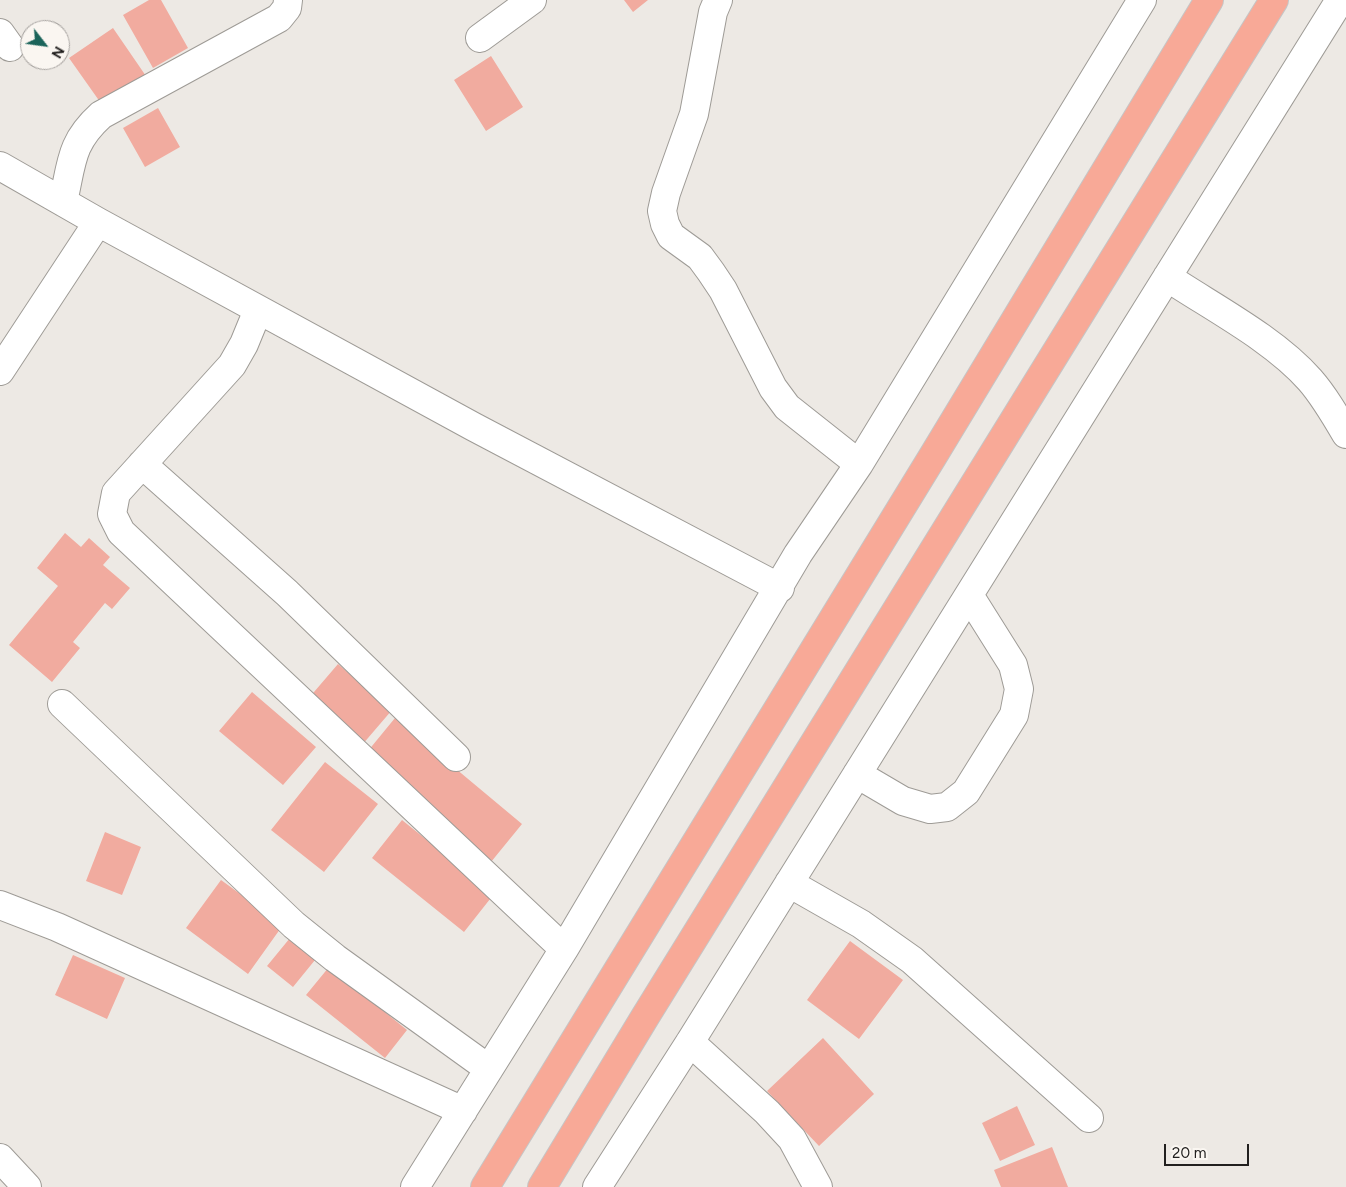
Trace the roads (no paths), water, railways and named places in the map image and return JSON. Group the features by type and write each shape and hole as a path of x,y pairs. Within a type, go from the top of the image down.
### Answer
{"highway":[{"path":"484,1187 923,473 1209,0"},
{"path":"542,1187 645,1017 1274,0"}],"street":[{"path":"63,202 75,147 85,130 101,115 279,18 288,8 288,0"},
{"path":"480,38 532,0"},
{"path":"718,0 713,12 694,114 666,193 662,211 665,224 670,236 700,257 723,290 773,388 786,407 859,464"},
{"path":"415,1187 564,949 780,588 798,554 859,464 1142,0"},
{"path":"597,1187 690,1042 1340,0"},
{"path":"0,166 98,222 474,427 780,588"},
{"path":"0,371 98,222"},
{"path":"1167,277 1290,360 1328,403 1346,434"},
{"path":"258,310 244,344 232,365 116,493 112,514 121,532 564,949"},
{"path":"142,464 286,593 456,757"},
{"path":"857,774 903,802 930,809 947,807 966,792 1014,715 1019,689 1013,666 969,595"},
{"path":"62,704 294,925 335,958 489,1068"},
{"path":"789,883 861,924 912,960 1089,1118"},
{"path":"0,905 66,931 463,1111"},
{"path":"690,1042 767,1112 792,1138 818,1187"},
{"path":"0,1158 27,1187"}]}
